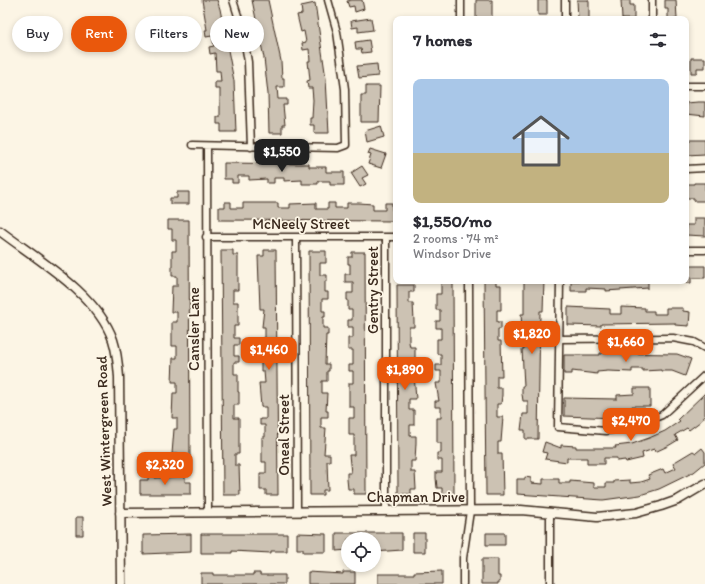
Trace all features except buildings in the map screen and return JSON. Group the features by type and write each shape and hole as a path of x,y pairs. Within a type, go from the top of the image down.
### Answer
{"street":[{"path":"233,0 243,32 248,62 251,147"},
{"path":"192,145 338,148 346,145 345,89 337,32 328,0"},
{"path":"461,0 461,16"},
{"path":"565,0 565,16"},
{"path":"652,0 652,16"},
{"path":"689,86 705,86"},
{"name":"Cansler Lane","path":"206,146 208,512"},
{"path":"689,168 705,168"},
{"name":"West Wintergreen Road","path":"0,230 82,295 96,311 109,330 116,352 119,377 121,584"},
{"name":"McNeely Street","path":"206,236 393,238"},
{"name":"Oneal Street","path":"296,237 297,512"},
{"name":"Gentry Street","path":"386,238 386,511"},
{"path":"689,250 705,250"},
{"path":"463,584 463,558 470,510 469,284"},
{"path":"560,284 558,427 606,431 640,424 662,415 705,375"},
{"path":"559,339 673,338 694,342 705,348"},
{"name":"Chapman Drive","path":"120,513 470,510 550,512 597,517 636,513 669,503 705,484"},
{"path":"550,512 550,584"}]}
